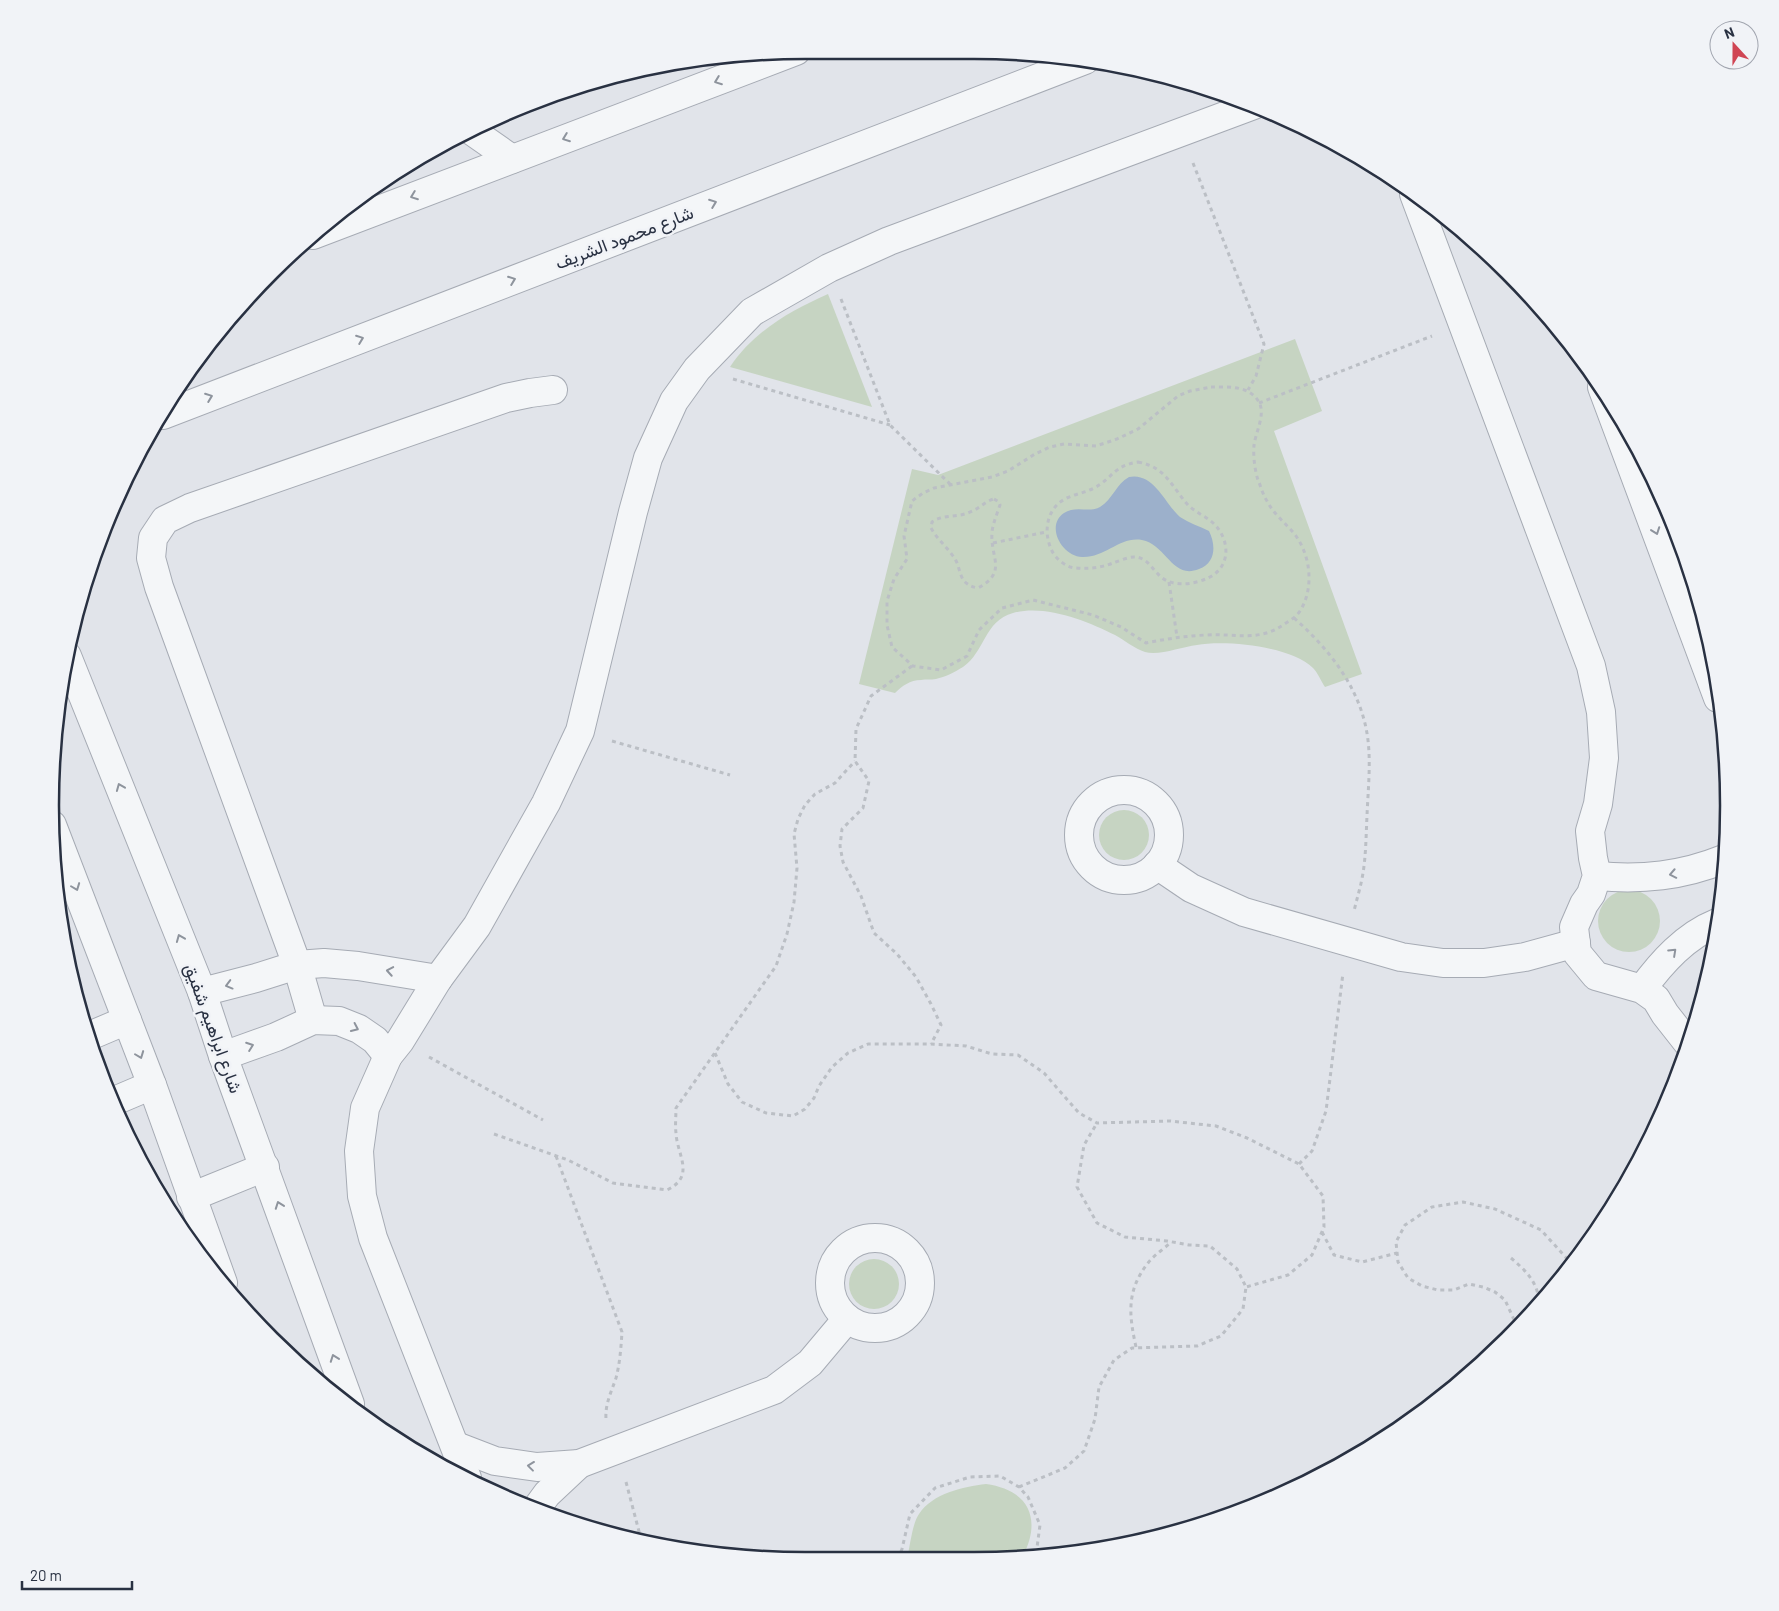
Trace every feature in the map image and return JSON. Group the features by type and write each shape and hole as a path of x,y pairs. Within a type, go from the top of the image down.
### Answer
{"street":[{"path":"334,227 773,60"},
{"name":"شارع محمود الشريف","path":"172,412 1072,65"},
{"path":"464,1469 373,1238 362,1196 359,1151 365,1108 394,1048 438,979 477,926 546,803 580,731 632,512 648,458 674,401 697,369 752,312 829,268 889,241 1243,109"},
{"path":"477,135 512,159"},
{"path":"1419,206 1591,666 1601,712 1604,758 1598,804 1590,831 1597,876 1592,894 1584,904 1574,927 1577,953 1596,976 1642,989 1656,999 1665,1014 1684,1037"},
{"path":"313,1020 297,965 159,588 151,558 153,538 165,520 190,508 506,398 530,392 553,390"},
{"path":"1617,427 1708,671"},
{"name":"شارع ابراهيم شفيق","path":"71,673 202,992 223,1056 347,1394"},
{"path":"60,846 152,1085 216,1264"},
{"path":"1597,876 1628,879 1659,876 1690,870 1718,861"},
{"path":"1157,865 1191,888 1244,912 1402,957 1443,963 1484,963 1525,957 1576,943"},
{"path":"1642,989 1661,964 1684,942 1710,928"},
{"path":"202,992 297,965 358,966 438,979"},
{"path":"95,1035 127,1020"},
{"path":"223,1056 276,1037 313,1020 339,1021 359,1029 375,1040 394,1048"},
{"path":"119,1099 152,1085"},
{"path":"192,1197 265,1167"},
{"path":"456,1446 495,1461 537,1467 579,1464 774,1390 810,1364 847,1319"},
{"path":"540,1503 547,1494 579,1464"}],"path":[{"path":"1181,133 1264,344 1256,376 1248,390"},
{"path":"829,268 890,425 952,486"},
{"path":"1259,403 1463,324"},
{"path":"697,369 890,425"},
{"path":"1232,387 1248,390 1259,403 1261,419 1254,446 1256,474 1266,501 1296,536 1305,554 1310,573 1308,594 1300,612 1294,618 1269,633 1258,636 1208,634 1146,643 1121,627 1093,615 1033,600 1002,608 979,630 966,656 941,670 912,666 892,647 886,624 887,601 894,579 907,559 904,536 912,501 923,493 934,488 992,477 1008,471 1050,447 1064,444 1096,446 1117,439 1138,429 1178,396 1190,391 1232,387"},
{"path":"1138,462 1150,464 1160,470 1190,506 1214,524 1221,532 1227,548 1226,559 1222,568 1209,578 1192,583 1169,582 1159,576 1151,565 1135,557 1089,570 1071,568 1056,558 1051,550 1046,532 1047,522 1056,505 1066,498 1093,489 1106,481 1115,470 1125,464 1138,462"},
{"path":"989,500 997,500 1000,505 992,532 993,543 997,561 996,570 986,584 978,588 972,587 962,578 959,566 953,555 936,538 931,528 932,522 938,518 950,518 971,512 989,500"},
{"path":"993,543 1046,532"},
{"path":"1169,582 1177,637"},
{"path":"1294,618 1313,635 1335,660 1357,698 1366,728 1369,778 1363,872 1346,942 1326,1111 1312,1151 1299,1164"},
{"path":"912,666 871,696 856,729 855,761 869,781 863,808 842,829 840,846 843,862 861,896 874,934 897,954 916,977 937,1014 941,1025 931,1044"},
{"path":"580,731 730,775"},
{"path":"494,1134 568,1160 613,1182 667,1190 674,1186 682,1174 684,1166 676,1134 676,1108 776,966 787,934 794,902 797,868 794,834 798,819 815,794 835,783 855,761"},
{"path":"715,1053 728,1084 742,1102 766,1113 793,1116 804,1109 814,1098 819,1086 832,1067 848,1053 868,1044 931,1044 966,1046 992,1054 1018,1055 1044,1073 1079,1113 1097,1123 1170,1121 1216,1126 1247,1138 1299,1164 1323,1196 1324,1227 1312,1255 1288,1275 1246,1286"},
{"path":"394,1048 543,1120"},
{"path":"1019,1487 1065,1468 1084,1452 1095,1419 1099,1387 1114,1360 1136,1347 1197,1346 1221,1336 1243,1309 1246,1286 1237,1269 1210,1246 1126,1236 1097,1223 1078,1187 1084,1145 1097,1123"},
{"path":"556,1156 622,1332 621,1355 616,1378 607,1400 605,1417 609,1434 617,1450 640,1534"},
{"path":"1514,1320 1505,1300 1483,1286 1470,1284 1454,1290 1438,1290 1422,1286 1408,1278 1398,1262 1396,1242 1405,1225 1432,1207 1463,1202 1495,1209 1541,1230 1567,1259"},
{"path":"1322,1232 1334,1255 1362,1262 1397,1253"},
{"path":"1136,1347 1130,1319 1133,1290 1148,1262 1172,1242"},
{"path":"1511,1258 1533,1280 1537,1295"},
{"path":"901,1552 910,1514 935,1488 970,1477 1000,1476 1019,1487 1028,1497 1040,1525 1037,1549"}],"green space":[{"path":"828,294 872,407 730,367 750,343 774,323"},
{"path":"1295,339 1322,411 1274,431 1362,674 1325,687 1313,668 1303,660 1290,654 1258,646 1224,643 1191,646 1151,653 1141,651 1092,624 1066,615 1052,612 1025,611 1003,617 990,630 970,661 950,674 936,679 910,682 895,693 859,684 912,469 938,475"},
{"path":"1124,810 1138,814 1145,821 1149,835 1145,849 1138,856 1124,860 1110,856 1103,849 1099,835 1103,821 1110,814"},
{"path":"1623,890 1635,890 1651,899 1658,909 1660,921 1658,933 1651,943 1635,952 1623,952 1612,947 1603,938 1598,927 1598,915 1603,904 1612,895"},
{"path":"874,1259 888,1263 895,1270 899,1284 895,1298 888,1305 874,1309 860,1305 853,1298 849,1284 853,1270 860,1263"},
{"path":"986,1484 1001,1487 1022,1500 1028,1508 1031,1519 1029,1543 1025,1551 908,1552 917,1518 925,1507 940,1496 968,1487"}],"water":[{"path":"1129,477 1145,479 1158,490 1180,517 1209,531 1213,542 1213,553 1205,566 1190,571 1182,570 1158,548 1142,540 1127,541 1090,556 1082,557 1068,552 1058,540 1056,525 1058,519 1068,511 1100,507"}]}
